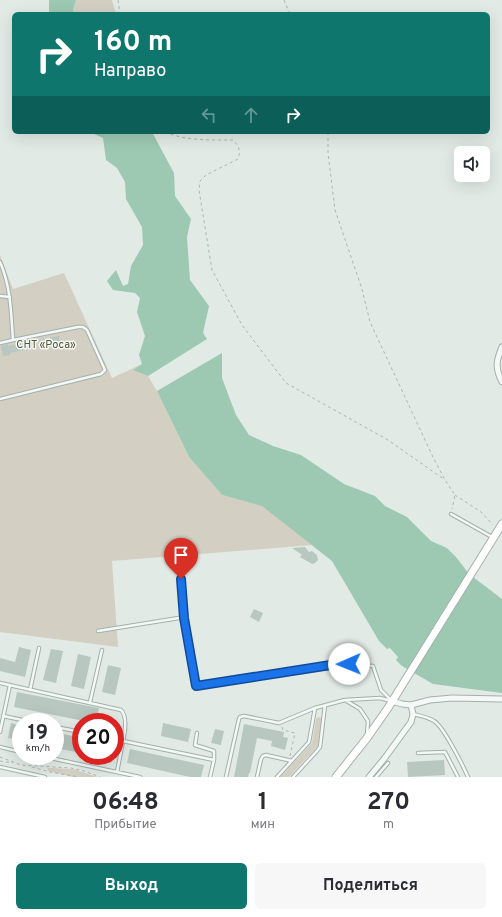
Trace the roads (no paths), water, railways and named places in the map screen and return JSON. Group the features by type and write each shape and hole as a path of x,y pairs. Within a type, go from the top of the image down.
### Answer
{"main road":[{"path":"336,777 367,738 392,701 476,568 500,527"}],"street":[{"path":"502,347 497,357 497,372 502,382"},
{"path":"392,701 411,705 430,700 452,698 502,699"},
{"path":"369,777 411,722 413,714 411,705"}],"lane":[{"path":"0,262 10,297 13,340"},
{"path":"0,296 10,297"},
{"path":"0,343 83,327 87,330 105,370 101,374 0,399"},
{"path":"451,514 494,538"},
{"path":"181,579 184,618 196,686 337,664 374,666 381,690 392,701"},
{"path":"98,631 184,618"},
{"path":"30,690 39,648"},
{"path":"90,702 102,650"},
{"path":"0,683 117,708 124,712 124,736"},
{"path":"0,732 10,685"},
{"path":"226,777 240,717 244,716 276,723 282,722 315,708 345,700 380,698 392,701"},
{"path":"345,700 360,709 368,721 367,738"},
{"path":"292,777 318,751 320,746 325,705"},
{"path":"278,777 309,742 315,708"},
{"path":"413,714 426,717 436,722 443,731 468,777"},
{"path":"3,716 12,718"},
{"path":"197,733 196,746 214,751 214,760 210,777"},
{"path":"124,741 214,760"},
{"path":"0,747 12,750"},
{"path":"418,753 445,752 458,777"},
{"path":"257,777 263,756 266,755 291,761"},
{"path":"64,761 140,777"},
{"path":"376,777 388,763"},
{"path":"117,772 118,765"},
{"path":"0,767 45,777"}],"park label":[{"name":"СНТ «Роса»","path":"46,344"}]}
